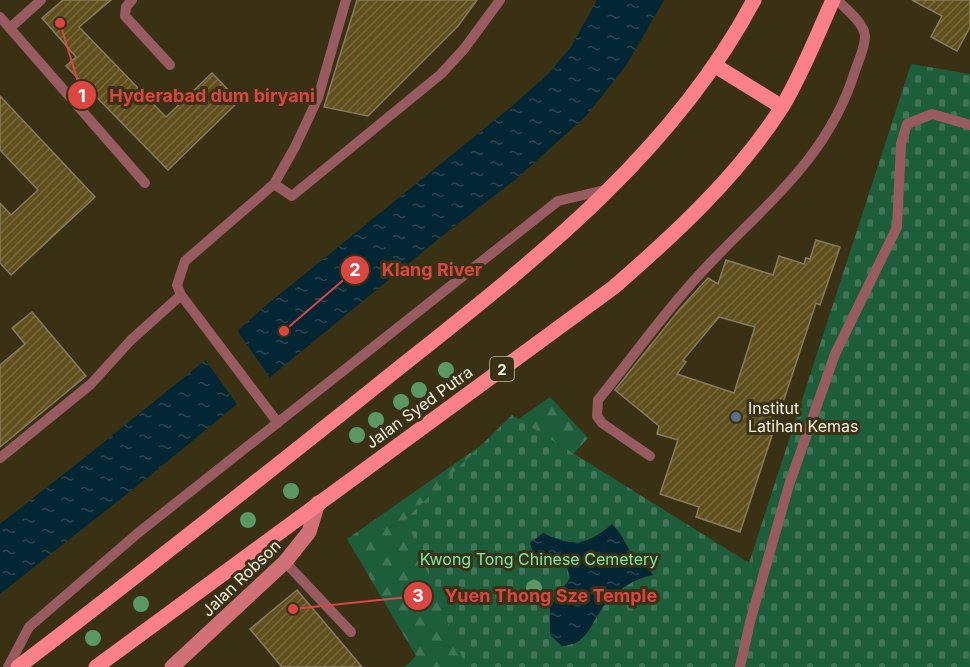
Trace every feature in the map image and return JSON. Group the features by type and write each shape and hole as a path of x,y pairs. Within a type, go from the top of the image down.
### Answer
{"main road":[{"path":"18,667 148,568 489,296 612,189 655,142 714,65 754,0"},
{"name":"Jalan Syed Putra","path":"96,667 614,287 671,238 705,202 782,107 835,0"},
{"path":"714,65 782,107"},
{"name":"Jalan Robson","path":"172,667 285,562 309,532 318,503"}],"lane":[{"path":"10,28 41,0"},
{"path":"132,0 126,7 125,16 170,65"},
{"path":"278,423 183,298 177,285 178,273 185,261 274,184 295,147 318,98 346,0"},
{"path":"274,184 292,196 449,66 500,0"},
{"path":"650,456 602,423 597,416 598,400 698,275 765,210 811,159 851,84 864,44 865,34 860,25 835,0"},
{"path":"0,17 145,183"},
{"path":"740,667 750,622 789,485 835,354 897,227 901,144 907,124 932,114 970,125"},
{"path":"8,667 28,627 138,533 558,201 612,189"},
{"path":"0,458 91,384 131,340 183,298"},
{"path":"285,562 351,632"}],"green space":[{"name":"Kwong Tong Chinese Cemetery","path":"911,64 970,74 970,667 466,667 406,519 512,415 749,563"},
{"path":"550,397 588,438 552,477 608,667 405,667 416,656 347,539"}],"water":[{"path":"597,0 664,0 627,64 586,116 515,180 447,232 147,478 0,594 0,524 207,359 264,307 511,107 547,75 571,47"},
{"path":"612,524 631,552 647,566 653,575 632,582 619,590 603,607 583,638 570,645 562,646 550,635 550,607 570,578 567,568 535,560 530,543 543,533 563,541 579,542 594,537"}],"pier":[{"path":"236,329 271,379 238,406 204,358"}],"building":[{"path":"63,0 111,0 79,27 166,117 212,73 239,101 168,170 66,66 76,57 42,18"},
{"path":"357,0 477,0 458,26 368,116 324,107"},
{"path":"912,0 970,0 970,27 957,51 931,37 942,16"},
{"path":"0,96 95,197 11,275 0,263 0,203 11,215 38,190 0,150"},
{"path":"816,240 840,247 820,305 816,303 740,532 696,517 699,507 660,494 678,440 657,434 659,426 615,390 679,310 708,278 718,284 726,260 773,275 779,256 804,264 806,258 810,259","holes":["719,317 755,327 734,393 677,374 686,362 683,360"]},
{"path":"32,312 86,376 0,447 0,365 25,344 12,328"},
{"path":"297,590 362,667 282,667 250,629"}],"place":[{"name":"Hyderabad dum biryani","path":"60,23"},
{"name":"Klang River","path":"284,331"},
{"name":"Institut Latihan Kemas","path":"736,417"},
{"name":"Yuen Thong Sze Temple","path":"293,609"}]}
